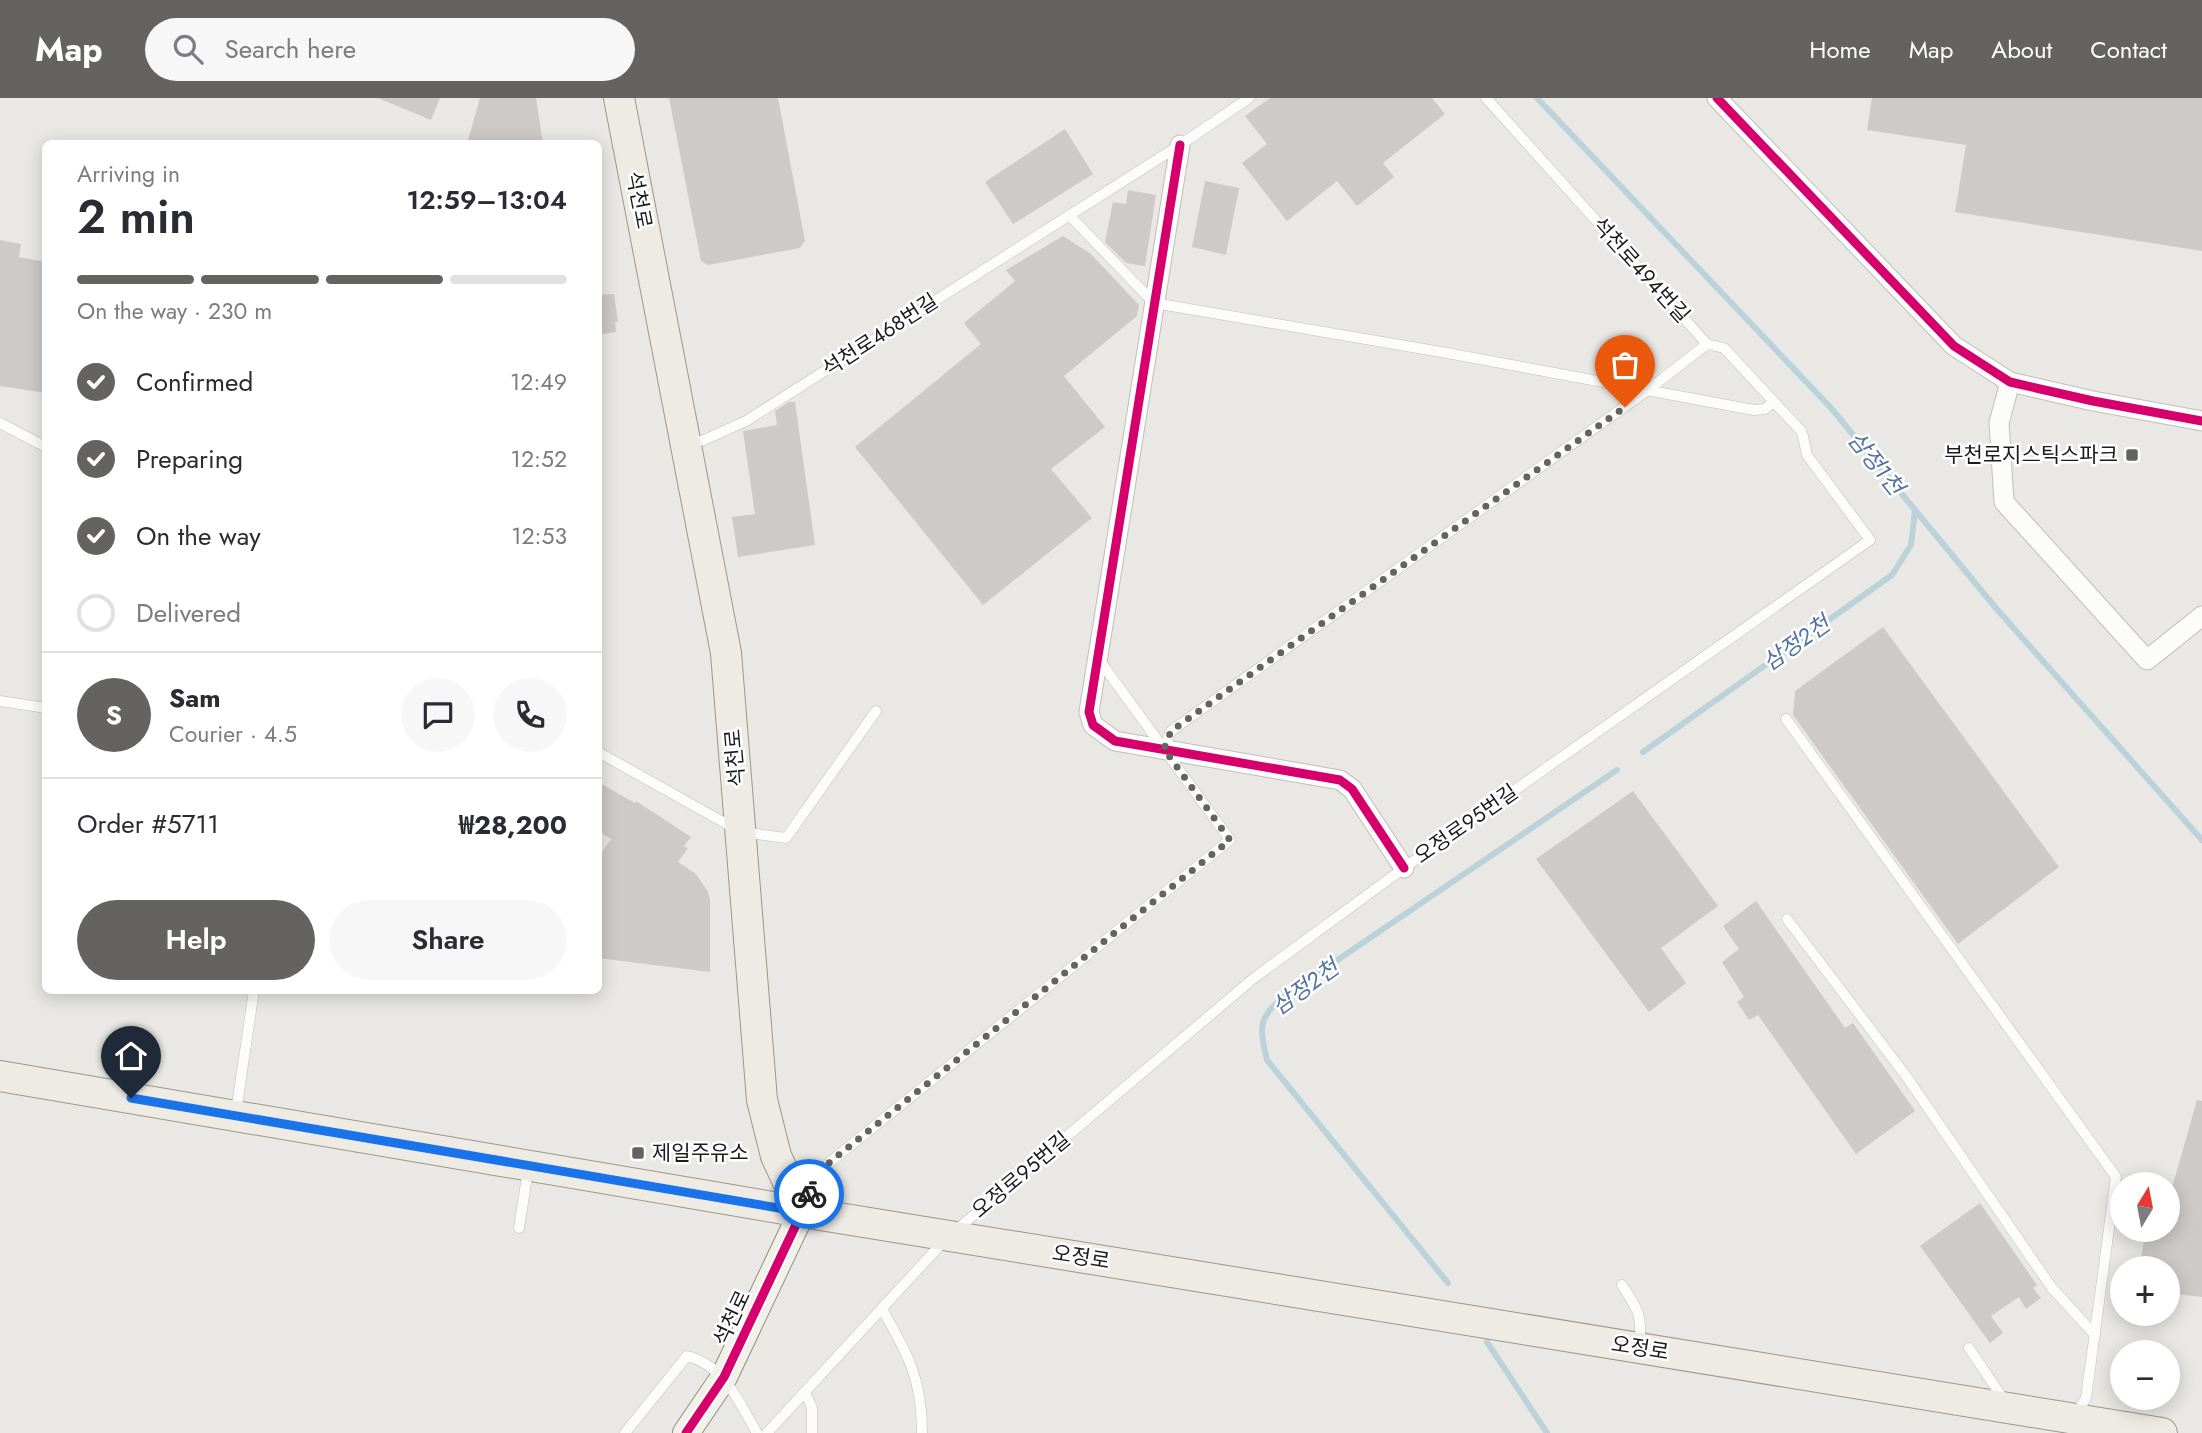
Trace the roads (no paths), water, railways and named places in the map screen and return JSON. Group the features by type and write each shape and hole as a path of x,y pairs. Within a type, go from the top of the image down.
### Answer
{"main road":[{"name":"석천로","path":"619,98 726,653 762,1100 776,1156 802,1212"},
{"name":"오정로","path":"0,1076 802,1212 2009,1408 2072,1426 2162,1433"}],"street":[{"path":"1717,98 1954,346 2010,382 2202,421"},
{"path":"1180,145 1089,712 1093,725 1115,741 1340,780 1352,789 1404,868"},
{"path":"2010,382 1999,423 2004,502 2147,660 2202,616"},
{"name":"석천로","path":"686,1433 724,1377 802,1212"}],"lane":[{"name":"석천로468번길","path":"686,445 746,421 1180,145 1249,98"},
{"name":"석천로494번길","path":"1486,98 1707,344 1724,348 1802,432 1807,455 1870,540"},
{"path":"1069,215 1154,303 1447,353 1754,410 1765,409 1773,402"},
{"path":"1164,749 1171,731 1648,390 1707,344"},
{"path":"0,423 42,445"},
{"name":"오정로95번길","path":"767,1433 949,1236 1254,978 1404,868 1870,540"},
{"path":"802,1212 814,1180 830,1162 1230,840 1098,658"},
{"path":"0,701 42,707"},
{"path":"602,754 740,832 786,838 876,711"},
{"path":"1786,719 2116,1177 2086,1398 2072,1426"},
{"path":"1787,919 1906,1076 2052,1288 2095,1335"},
{"path":"236,1116 253,994"},
{"path":"519,1228 528,1166"},
{"path":"1622,1285 1637,1307 1642,1324 1639,1348"},
{"path":"881,1309 909,1356 920,1397 922,1433"},
{"path":"1969,1348 2009,1408"},
{"path":"625,1433 687,1356 700,1359 724,1377 757,1433"},
{"path":"805,1392 812,1408 812,1433"}],"waterway":[{"name":"삼정1천","path":"1537,98 1831,408 1995,607 2202,840"},
{"name":"삼정2천","path":"1643,752 1892,575 1911,545 1915,511"},
{"name":"삼정2천","path":"1448,1283 1267,1060 1263,1023 1270,1010 1286,995 1617,770"},
{"name":"삼정2천","path":"1487,1342 1547,1433"}],"place":[{"name":"부천로지스틱스파크","path":"2132,455"},
{"name":"제일주유소","path":"638,1153"}]}
